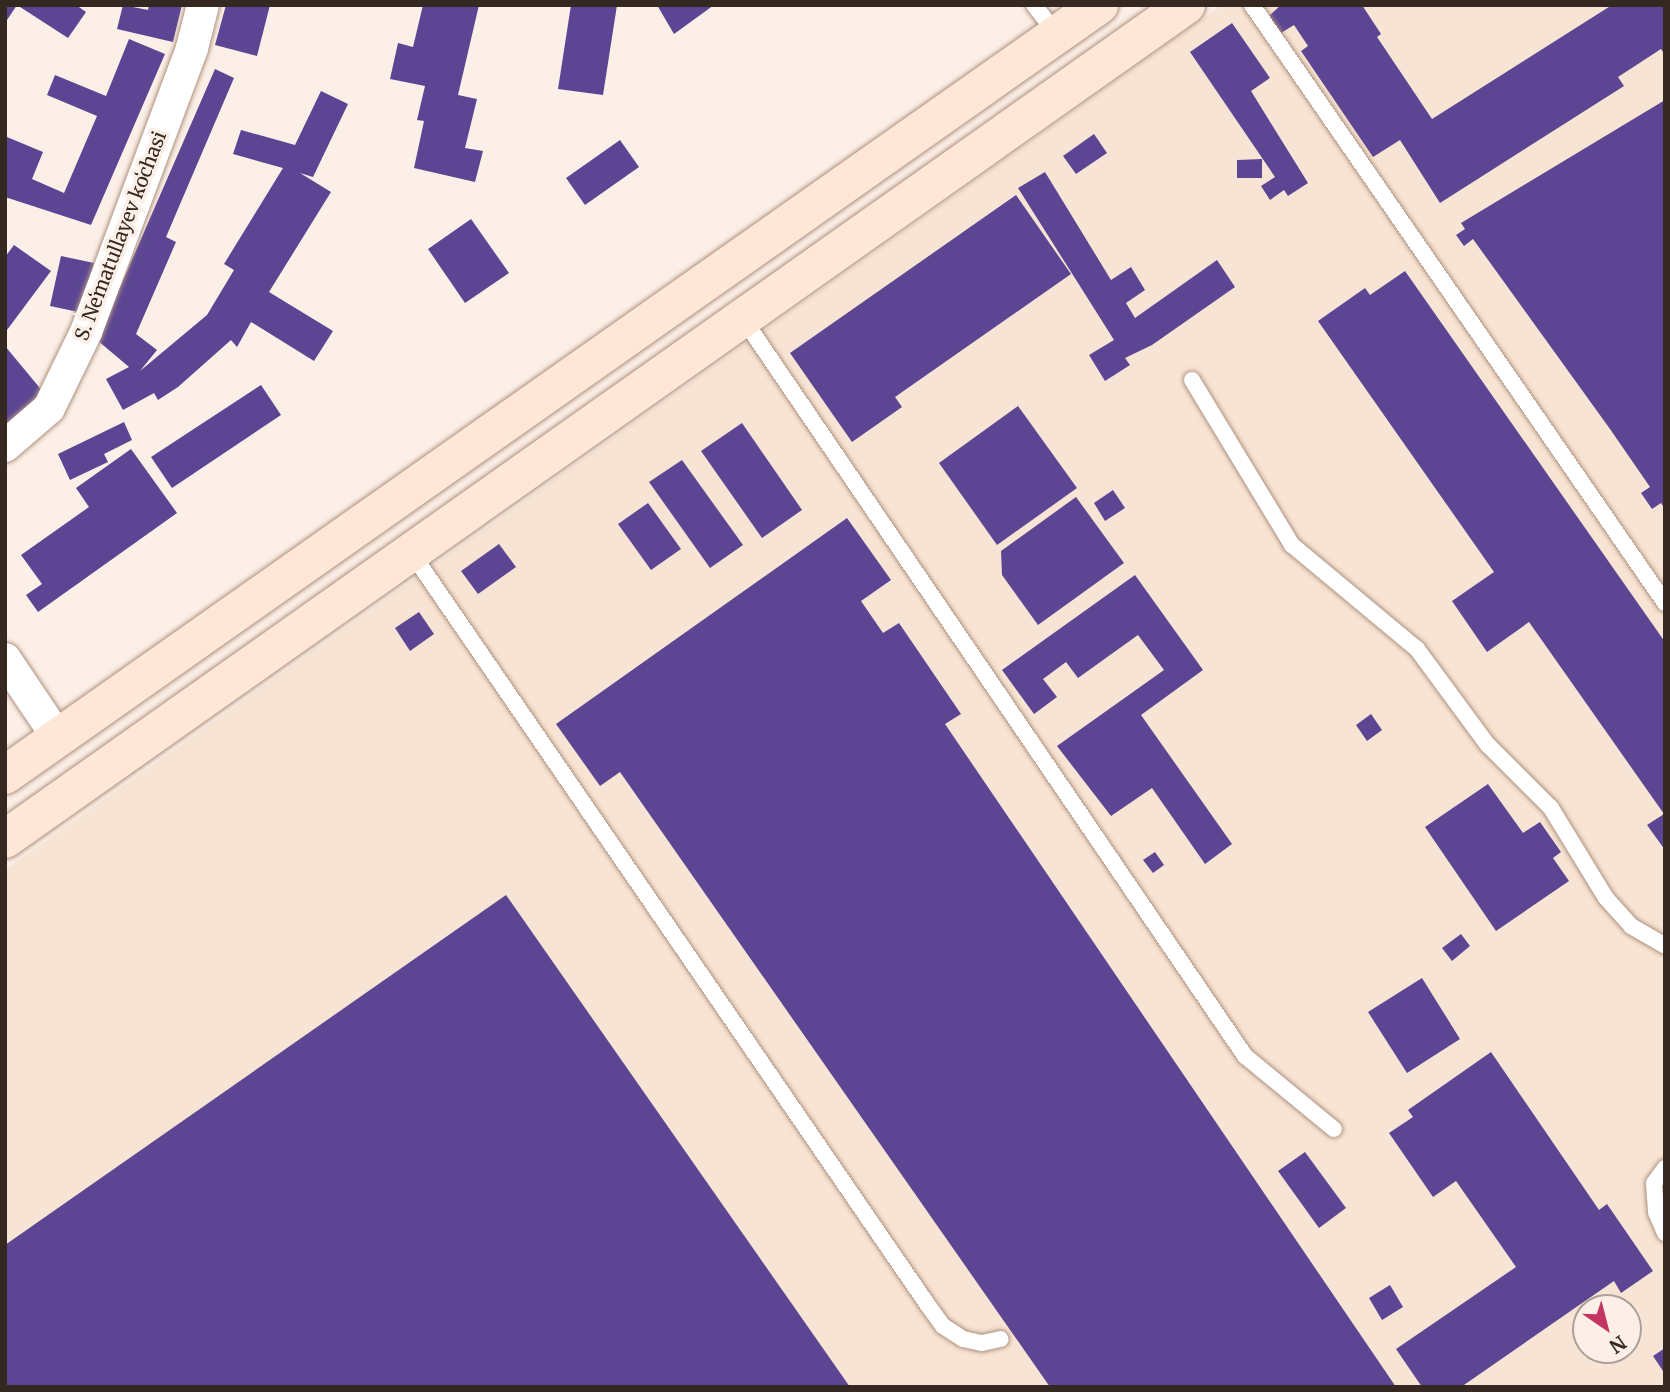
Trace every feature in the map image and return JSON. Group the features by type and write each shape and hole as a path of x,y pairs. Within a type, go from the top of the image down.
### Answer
{"main road":[{"path":"5,775 1046,20 1098,5"},
{"path":"5,839 1186,5"}],"street":[{"name":"S. Neʻmatullayev koʻchasi","path":"5,446 49,408 86,332 192,48 203,5"},
{"path":"5,659 58,738"}],"lane":[{"path":"1252,5 1665,603"},
{"path":"742,317 1245,1056 1334,1129"},
{"path":"1192,380 1292,545 1417,649 1487,744 1551,808 1606,898 1632,926 1665,946"},
{"path":"411,552 943,1326 962,1339 982,1343 1001,1339"},
{"path":"1665,1168 1654,1183 1656,1212 1665,1233"}],"shaded area":[{"path":"1222,5 1665,5 1665,1387 5,1387 5,870"}],"building":[{"path":"5,5 17,5 5,23"},
{"path":"17,5 76,5 86,12 68,38"},
{"path":"123,5 148,10 149,5 182,5 173,42 117,29"},
{"path":"226,5 270,5 257,56 215,45"},
{"path":"423,5 479,5 458,95 477,99 465,148 483,151 475,182 414,168 424,121 417,120 425,86 390,79 398,43 413,47"},
{"path":"571,5 617,5 603,95 558,89"},
{"path":"657,5 714,5 674,34"},
{"path":"1281,5 1362,5 1381,34 1377,37 1432,119 1612,5 1665,5 1665,55 1661,49 1618,77 1624,86 1440,203 1400,140 1373,157 1301,51 1308,46 1294,25 1281,33 1269,16"},
{"path":"1232,23 1270,78 1251,91 1308,183 1288,196 1284,190 1270,200 1261,186 1275,177 1190,52"},
{"path":"129,39 165,54 91,225 5,197 7,137 43,152 32,179 64,193 97,116 47,95 55,75 106,96"},
{"path":"215,69 234,78 166,237 176,242 136,334 157,350 140,371 207,315 234,270 224,264 283,168 233,154 241,130 295,145 321,91 348,104 313,177 300,173 331,192 269,292 333,331 314,361 251,322 237,347 231,340 178,387 158,400 154,393 123,410 106,379 129,367 97,340"},
{"path":"1665,100 1665,509 1661,503 1652,509 1641,493 1650,487 1610,429 1473,239 1464,246 1456,235 1465,229 1461,223"},
{"path":"1094,134 1107,153 1076,174 1063,156"},
{"path":"620,140 639,167 585,205 566,178"},
{"path":"1262,159 1262,178 1237,178 1237,160"},
{"path":"1045,172 1111,280 1131,267 1145,290 1126,303 1135,318 1217,260 1235,287 1152,345 1125,358 1130,365 1105,381 1089,355 1114,340 1018,188"},
{"path":"1016,195 1071,274 895,397 902,407 852,442 790,353"},
{"path":"471,219 509,273 465,303 428,249"},
{"path":"14,245 51,271 7,330 5,257"},
{"path":"61,256 94,263 83,313 50,306"},
{"path":"1405,271 1665,642 1665,850 1647,825 1664,814 1529,622 1487,652 1452,601 1494,572 1318,321 1365,288 1370,295"},
{"path":"5,346 44,393 5,425"},
{"path":"261,385 281,415 172,488 151,457"},
{"path":"1018,406 1077,488 997,545 939,463"},
{"path":"124,422 132,440 104,454 108,462 70,480 58,454"},
{"path":"742,423 802,510 762,538 701,451"},
{"path":"131,449 177,513 38,612 26,595 42,584 21,555 89,507 76,488"},
{"path":"682,460 743,545 710,568 649,482"},
{"path":"1113,490 1125,508 1105,521 1094,503"},
{"path":"1076,497 1124,563 1038,625 1002,575 1001,551"},
{"path":"648,503 681,549 651,570 618,524"},
{"path":"847,518 891,580 861,601 883,633 899,623 961,714 945,724 1396,1387 1050,1387 620,772 600,786 556,724"},
{"path":"499,544 516,567 478,594 461,571"},
{"path":"1135,575 1203,670 1141,715 1232,844 1205,864 1152,788 1111,816 1057,746 1164,670 1138,635 1078,678 1066,662 1043,679 1057,697 1034,714 1002,670"},
{"path":"419,612 434,634 410,651 395,628"},
{"path":"1371,714 1382,730 1367,741 1356,725"},
{"path":"1488,784 1523,833 1540,822 1561,852 1553,858 1569,881 1496,931 1425,827"},
{"path":"1155,852 1164,865 1153,873 1143,860"},
{"path":"506,895 850,1387 5,1387 5,1245"},
{"path":"1461,934 1470,946 1452,961 1442,948"},
{"path":"1422,978 1460,1039 1407,1073 1368,1012"},
{"path":"1491,1052 1599,1210 1607,1204 1653,1271 1621,1293 1614,1281 1595,1294 1572,1294 1572,1310 1461,1387 1422,1387 1396,1349 1516,1267 1456,1181 1433,1197 1389,1133 1413,1117 1408,1110"},
{"path":"1305,1152 1346,1208 1319,1228 1278,1171"},
{"path":"1390,1285 1403,1307 1382,1320 1369,1298"},
{"path":"1665,1348 1665,1374 1653,1356"}]}
